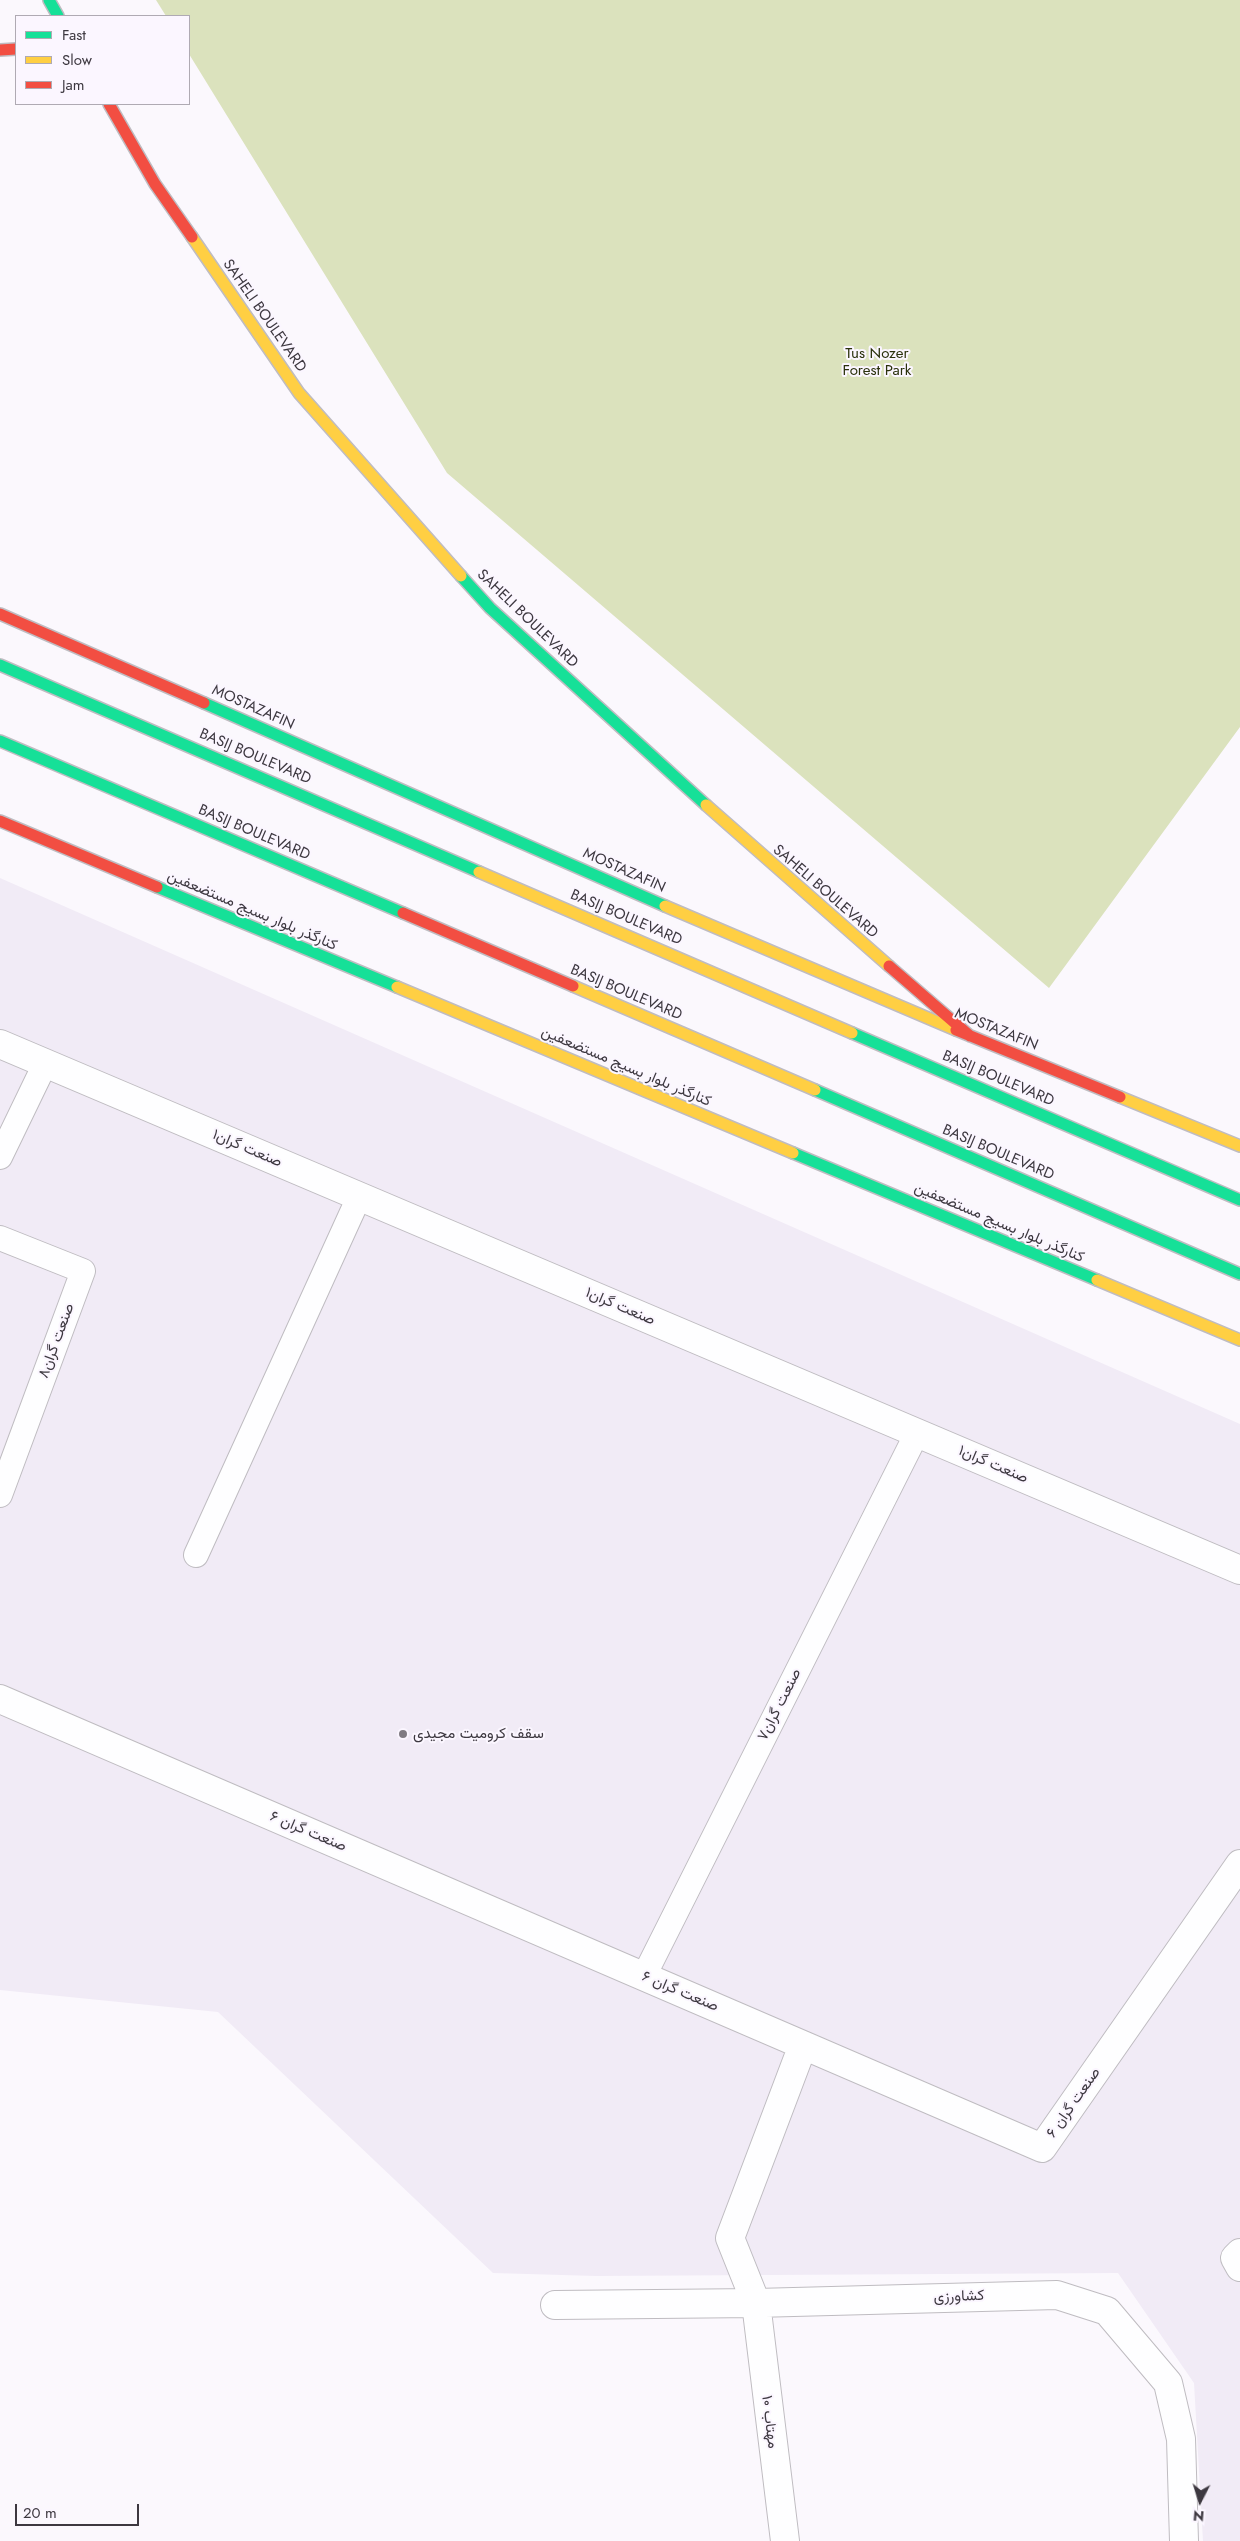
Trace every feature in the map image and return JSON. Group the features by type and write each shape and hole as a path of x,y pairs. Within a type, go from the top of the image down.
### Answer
{"main road":[{"path":"49,0 57,15"},
{"path":"0,50 15,49"},
{"name":"SAHELI BOULEVARD","path":"110,105 155,184 299,393 490,608 749,845 970,1036"},
{"name":"MOSTAZAFIN","path":"0,614 747,942 970,1036 1240,1146"},
{"name":"BASIJ BOULEVARD","path":"0,665 1240,1200"},
{"name":"BASIJ BOULEVARD","path":"0,742 146,802 1240,1274"},
{"name":"کنارگذر بلوار بسیج مستضعفین","path":"0,821 1240,1340"}],"street":[{"name":"صنعت گران۱","path":"0,1044 1240,1570"},
{"name":"صنعت گران ۶","path":"0,1699 1042,2148 1240,1864"},
{"name":"مهتاب ۱۰","path":"785,2541 756,2304 730,2238 803,2045"},
{"name":"کشاورزی","path":"555,2305 756,2304 1057,2295 1107,2311 1168,2383 1181,2439 1184,2541"}],"lane":[{"path":"0,1157 45,1064"},
{"path":"196,1555 360,1197"},
{"name":"صنعت گران۸","path":"0,1238 83,1271 0,1495"},
{"name":"صنعت گران۷","path":"644,1976 917,1433"}],"shaded area":[{"path":"0,878 1240,1424 1240,2541 1203,2541 1194,2383 1118,2273 596,2276 493,2273 218,2012 0,1990"}],"green space":[{"name":"Tus Nozer Forest Park","path":"156,0 1240,0 1240,727 1049,988 447,473 190,56 190,15 165,15"}],"traffic: fast":[{"path":"49,0 57,15"},
{"path":"461,576 490,608 706,805"},
{"path":"0,665 479,872"},
{"path":"204,703 665,906"},
{"path":"0,741 403,913"},
{"path":"157,887 397,987"},
{"path":"852,1033 1240,1200"},
{"path":"815,1090 1240,1274"},
{"path":"793,1153 1097,1280"}],"traffic: slow":[{"path":"192,237 299,393 461,576"},
{"path":"706,805 889,966"},
{"path":"479,872 852,1033"},
{"path":"665,906 956,1030"},
{"path":"573,986 815,1090"},
{"path":"397,987 793,1153"},
{"path":"1120,1097 1240,1146"},
{"path":"1097,1280 1240,1340"}],"traffic: jam":[{"path":"0,50 15,49"},
{"path":"110,105 155,184 192,237"},
{"path":"0,614 204,703"},
{"path":"0,821 157,887"},
{"path":"403,913 573,986"},
{"path":"889,966 970,1036"},
{"path":"956,1030 1120,1097"}],"place":[{"name":"سقف کرومیت مجیدی","path":"403,1734"}]}
